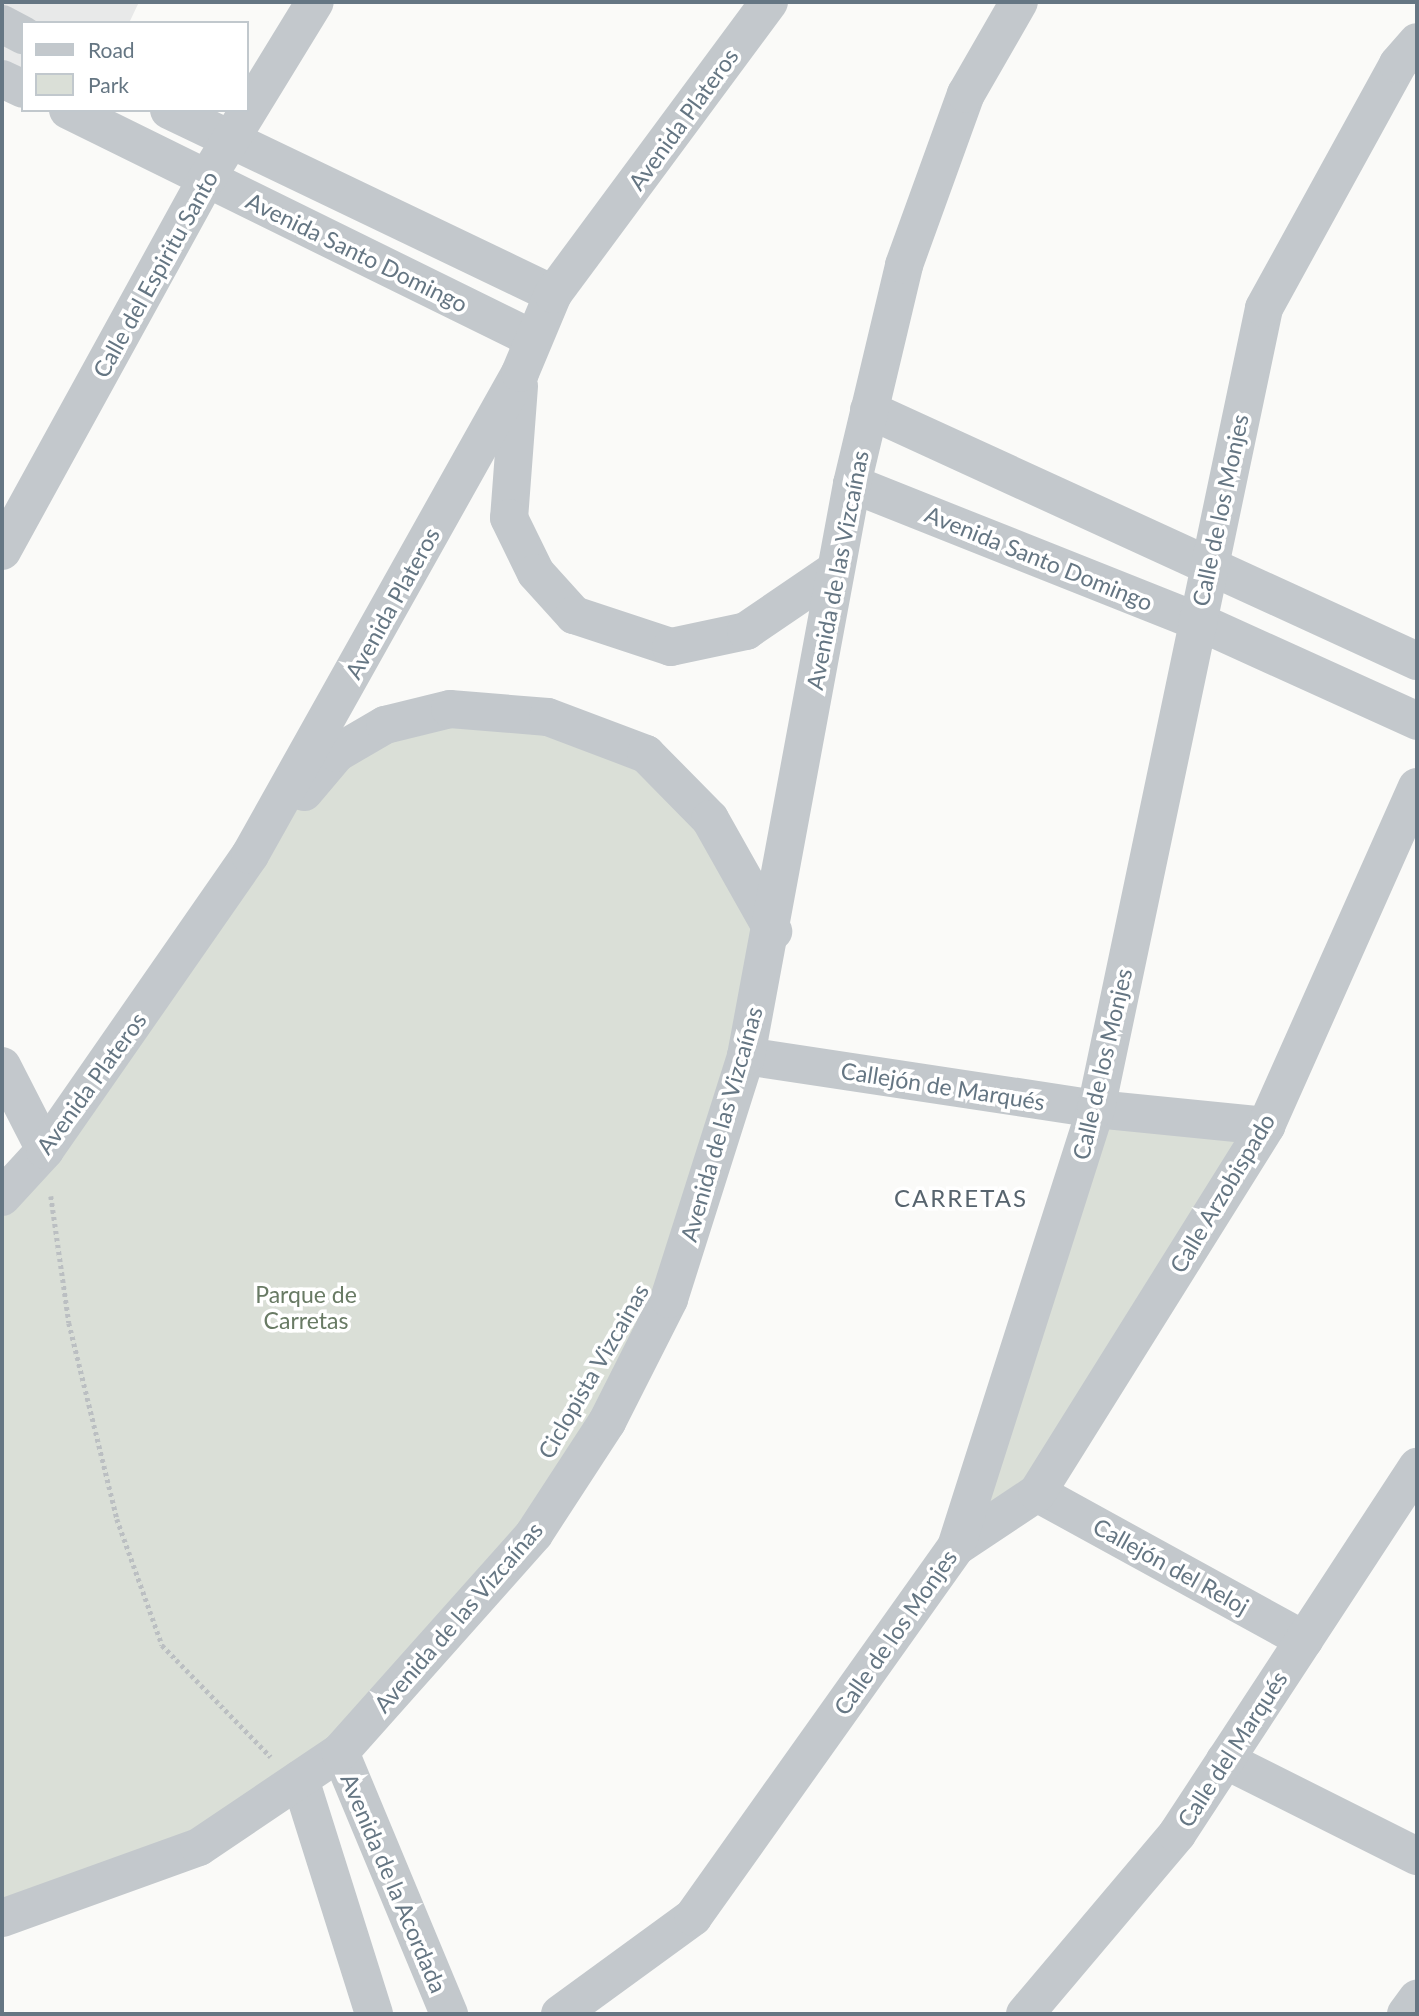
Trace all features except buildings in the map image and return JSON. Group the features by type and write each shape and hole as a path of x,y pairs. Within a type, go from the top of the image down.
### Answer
{"street":[{"name":"Calle del Espiritu Santo","path":"2,551 207,178 315,2"},
{"name":"Avenida Plateros","path":"6,1179 45,1150 250,855 527,356 553,294 769,2"},
{"name":"Avenida de las Vizcaínas","path":"2,1918 199,1847 281,1765 340,1752 534,1534 607,1422 669,1299 746,1056 773,931 834,571 904,265 966,94 1019,2"},
{"path":"2,24 21,34"},
{"name":"Calle de los Monjes","path":"560,2014 693,1917 956,1547 1096,1109 1207,562 1264,308 1398,64 1417,42"},
{"path":"2,79 21,88"},
{"name":"Avenida Santo Domingo","path":"72,112 207,178 527,356"},
{"name":"Avenida Santo Domingo","path":"173,112 553,294"},
{"path":"527,356 509,518 536,573 574,615 671,648 746,631 834,571"},
{"path":"869,410 1207,562 1417,662"},
{"name":"Avenida Santo Domingo","path":"852,484 1197,621 1417,721"},
{"path":"250,855 337,753 385,724 450,709 548,717 646,754 710,819 773,931"},
{"name":"Calle Arzobispado","path":"956,1547 1037,1493 1266,1126 1417,787"},
{"name":"Callejón de Marqués","path":"746,1056 1096,1109 1266,1126"},
{"path":"2,1066 45,1150"},
{"name":"Calle del Marqués","path":"1025,2014 1177,1834 1417,1467"},
{"name":"Callejón del Reloj","path":"1037,1493 1304,1640"},
{"name":"Avenida de la Acordada","path":"340,1752 449,2014"},
{"path":"1225,1760 1417,1856"},
{"name":"Avenida de la Acordada","path":"281,1765 374,2014"},
{"path":"1406,2014 1417,1999"}],"path":[{"path":"45,1150 69,1323 117,1519 162,1645 281,1765"}],"shaded area":[{"path":"2,2 139,2 130,21 21,21 21,88 2,79"}],"green space":[{"name":"Parque de Carretas","path":"450,709 646,754 773,931 669,1299 534,1534 300,1779 2,1918 2,1197 337,753"},
{"path":"1096,1109 1266,1126 1037,1493 956,1547"}],"district":[{"name":"CARRETAS","path":"961,1198"}]}
